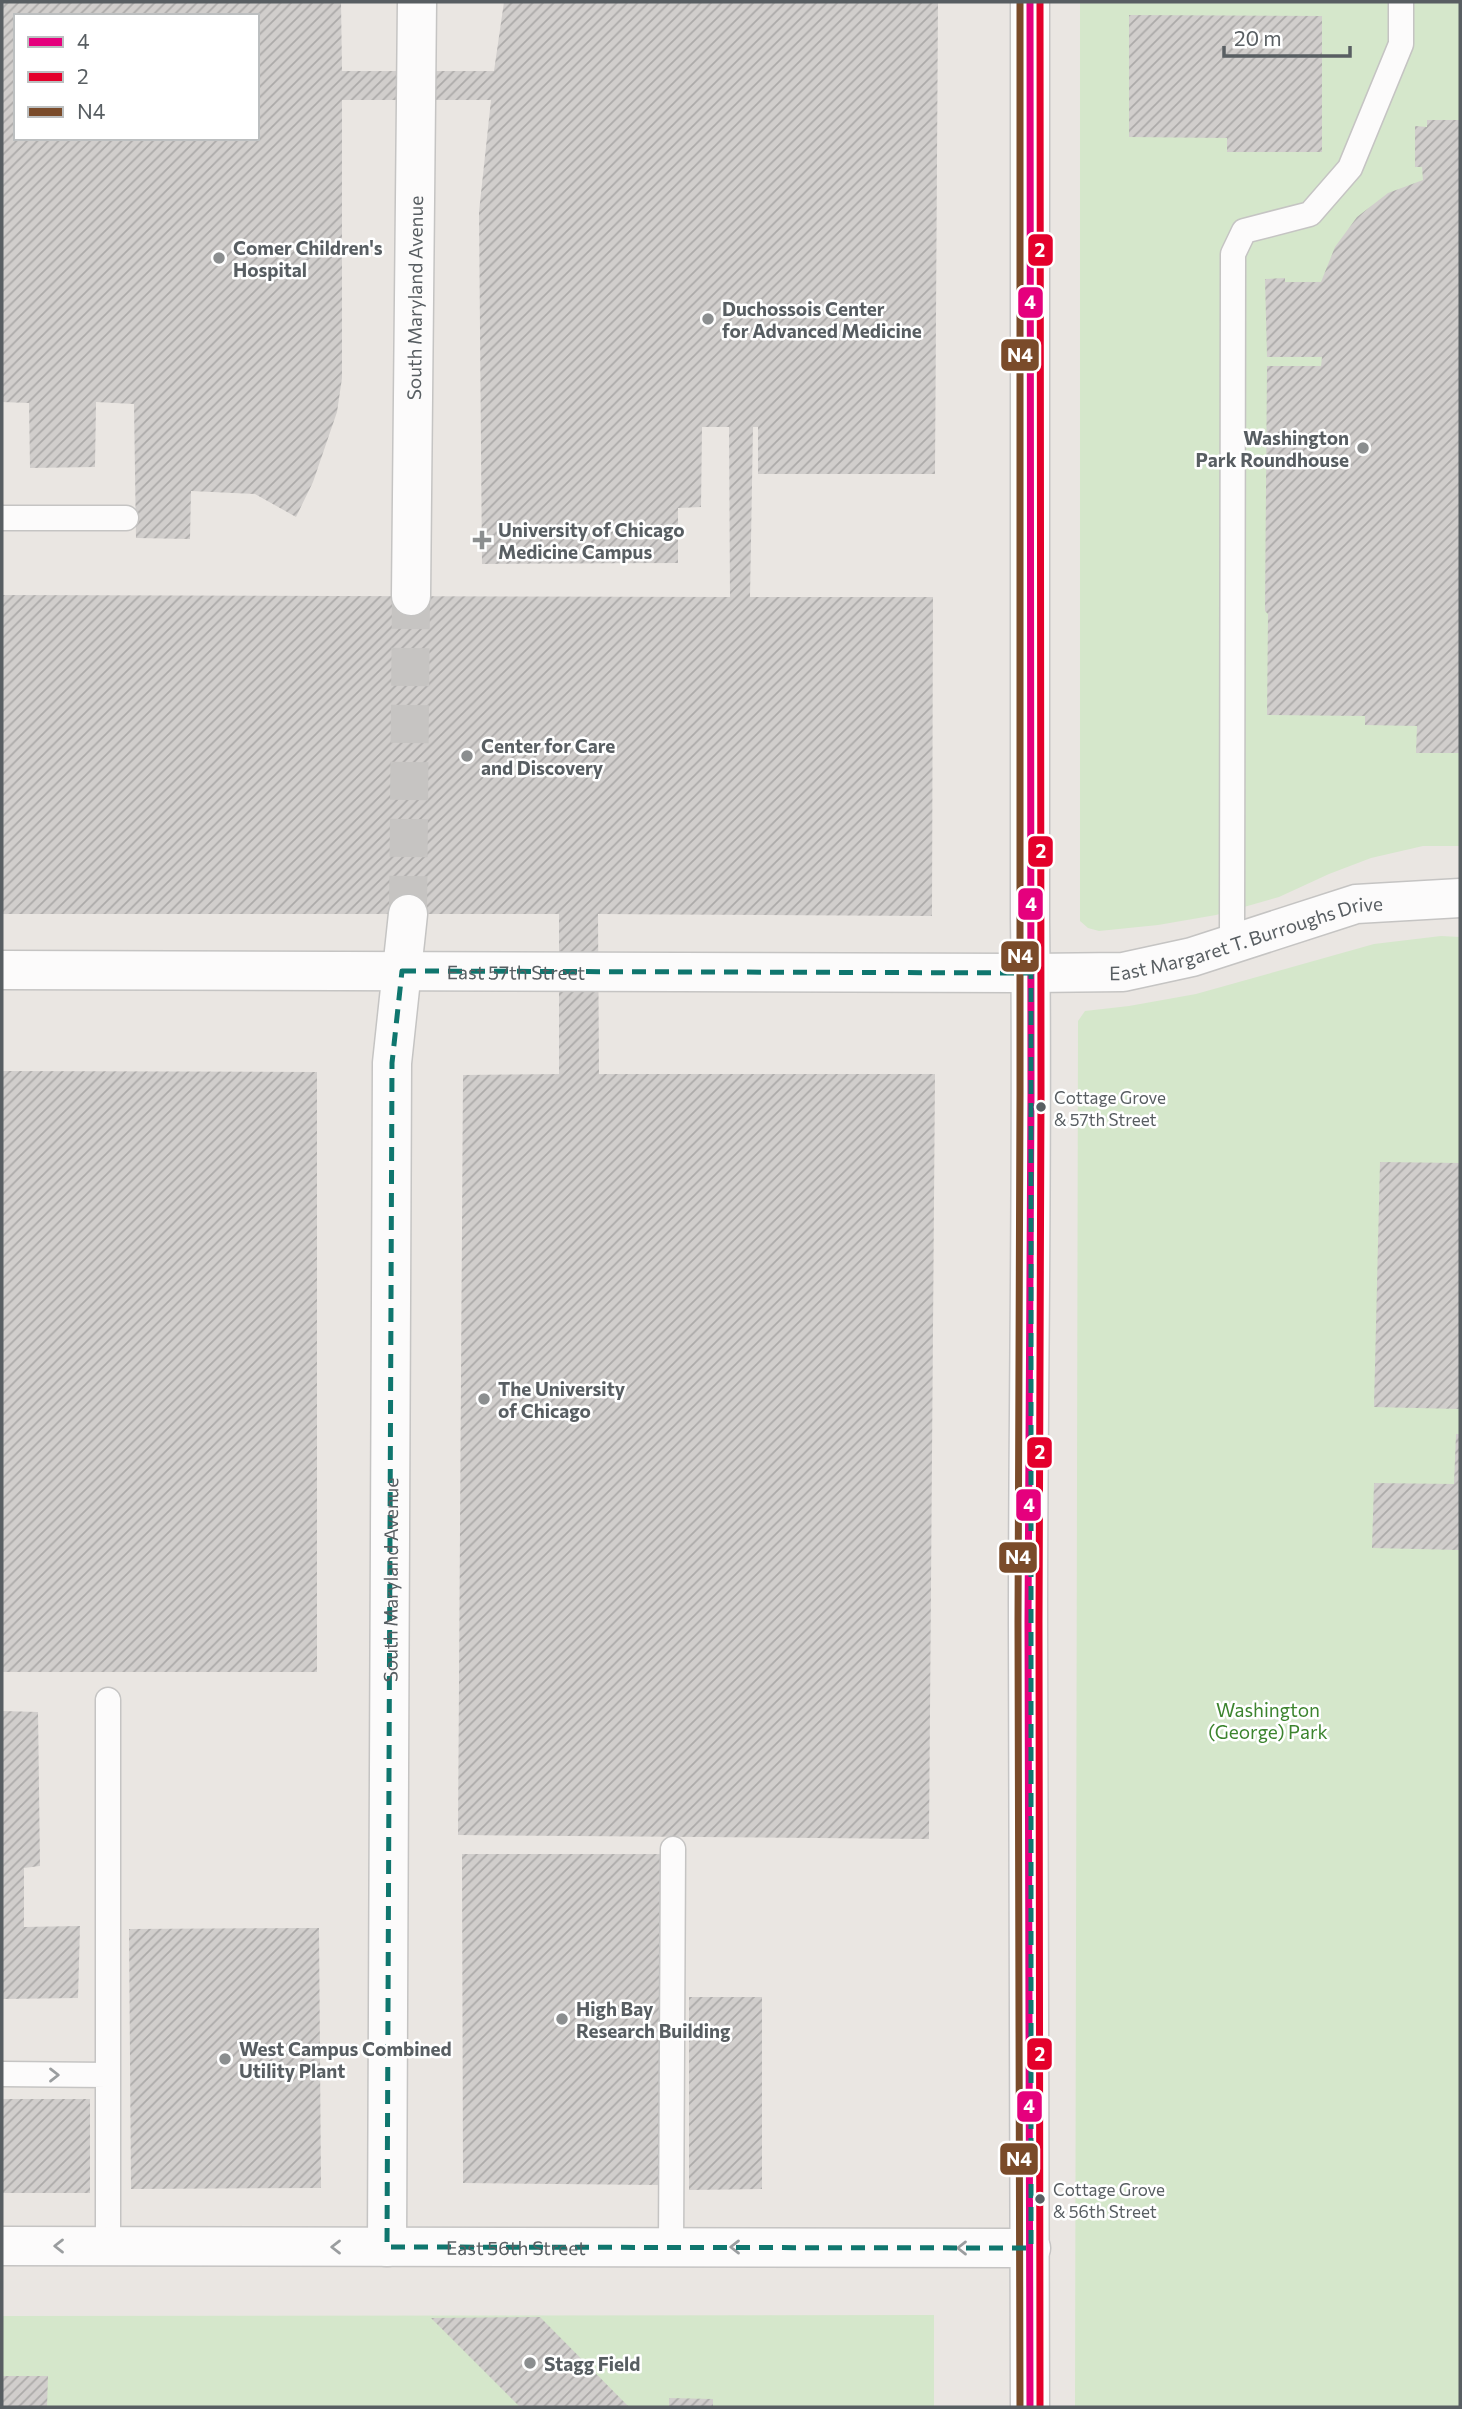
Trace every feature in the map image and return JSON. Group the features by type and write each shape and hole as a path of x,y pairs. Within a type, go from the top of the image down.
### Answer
{"street":[{"name":"South Maryland Avenue","path":"411,596 417,2"},
{"path":"1030,2 1030,2407"},
{"name":"East Margaret T. Burroughs Drive","path":"1031,973 1123,971 1192,957 1356,904 1460,898"},
{"name":"South Maryland Avenue","path":"387,2247 392,1063 408,914"},
{"name":"East 57th Street","path":"2,970 1031,973"},
{"name":"East 56th Street","path":"2,2246 1031,2248"}],"lane":[{"path":"1232,943 1233,254 1244,231 1310,214 1350,168 1401,44 1401,2"},
{"path":"2,519 126,518"},
{"path":"108,1700 108,2246"},
{"path":"671,2247 673,1849"},
{"path":"2,2074 107,2075"}],"highlighted area":[{"path":"402,971 1031,973 1031,2248 387,2247 392,1063"}],"green space":[{"path":"1080,2 1460,2 1460,846 1423,846 1371,858 1279,897 1216,915 1099,931 1088,928 1080,921"},
{"name":"Washington (George) Park","path":"1441,936 1460,937 1460,2407 1075,2407 1078,1021 1085,1011 1196,994 1374,944"},
{"path":"934,2315 934,2407 2,2407 2,2316"}],"building":[{"name":"University of Chicago Medicine Campus","path":"2,2 341,2 342,71 494,71 504,2 938,2 935,474 758,474 758,427 753,427 750,597 933,597 932,916 598,914 599,1074 935,1074 929,1839 458,1835 463,1075 559,1074 559,914 2,914 2,595 730,597 729,427 702,427 701,507 678,508 678,563 482,564 479,212 491,100 342,100 342,378 337,412 313,482 296,517 255,494 191,491 190,539 136,538 134,404 96,402 95,467 30,468 29,403 2,402"},
{"path":"1129,15 1322,16 1322,152 1227,152 1227,138 1129,137"},
{"name":"Washington Park Roundhouse","path":"1427,120 1460,120 1460,753 1416,753 1417,726 1365,725 1365,716 1267,715 1267,366 1321,366 1322,357 1267,357 1265,279 1321,282 1335,247 1357,217 1388,193 1423,180 1422,167 1415,167 1415,126 1427,127"},
{"path":"2,1071 317,1072 317,1672 2,1672"},
{"path":"1380,1162 1460,1163 1460,1409 1374,1407"},
{"path":"1456,1434 1460,1434 1460,1550 1372,1548 1374,1483 1454,1484"},
{"path":"2,1711 38,1712 40,1866 24,1868 24,1927 80,1926 78,1998 2,1999"},
{"name":"High Bay Research Building","path":"462,1854 661,1854 660,2185 463,2183"},
{"name":"West Campus Combined Utility Plant","path":"319,1928 321,2188 131,2189 129,1929"},
{"path":"689,1997 762,1997 762,2189 689,2190"},
{"path":"2,2099 90,2099 90,2193 2,2193"},
{"name":"Stagg Field","path":"540,2317 629,2407 520,2407 431,2318"},
{"path":"2,2376 48,2376 47,2407 2,2407"},
{"path":"669,2398 713,2399 713,2407 669,2407"}],"tunnel":[{"path":"408,914 411,596"}],"transit line":[{"name":"N4","path":"1020,2 1020,2407"},
{"name":"4","path":"1030,2 1030,2407"},
{"name":"2","path":"1040,2 1040,2407"}],"place":[{"name":"Comer Children's Hospital","path":"219,258"},
{"name":"Duchossois Center for Advanced Medicine","path":"708,319"},
{"name":"Washington Park Roundhouse","path":"1363,448"},
{"name":"University of Chicago Medicine Campus","path":"482,540"},
{"name":"Center for Care and Discovery","path":"467,756"},
{"name":"Cottage Grove & 57th Street","path":"1041,1107"},
{"name":"The University of Chicago","path":"484,1399"},
{"name":"High Bay Research Building","path":"562,2019"},
{"name":"West Campus Combined Utility Plant","path":"225,2059"},
{"name":"Cottage Grove & 56th Street","path":"1040,2199"},
{"name":"Stagg Field","path":"530,2363"}]}
